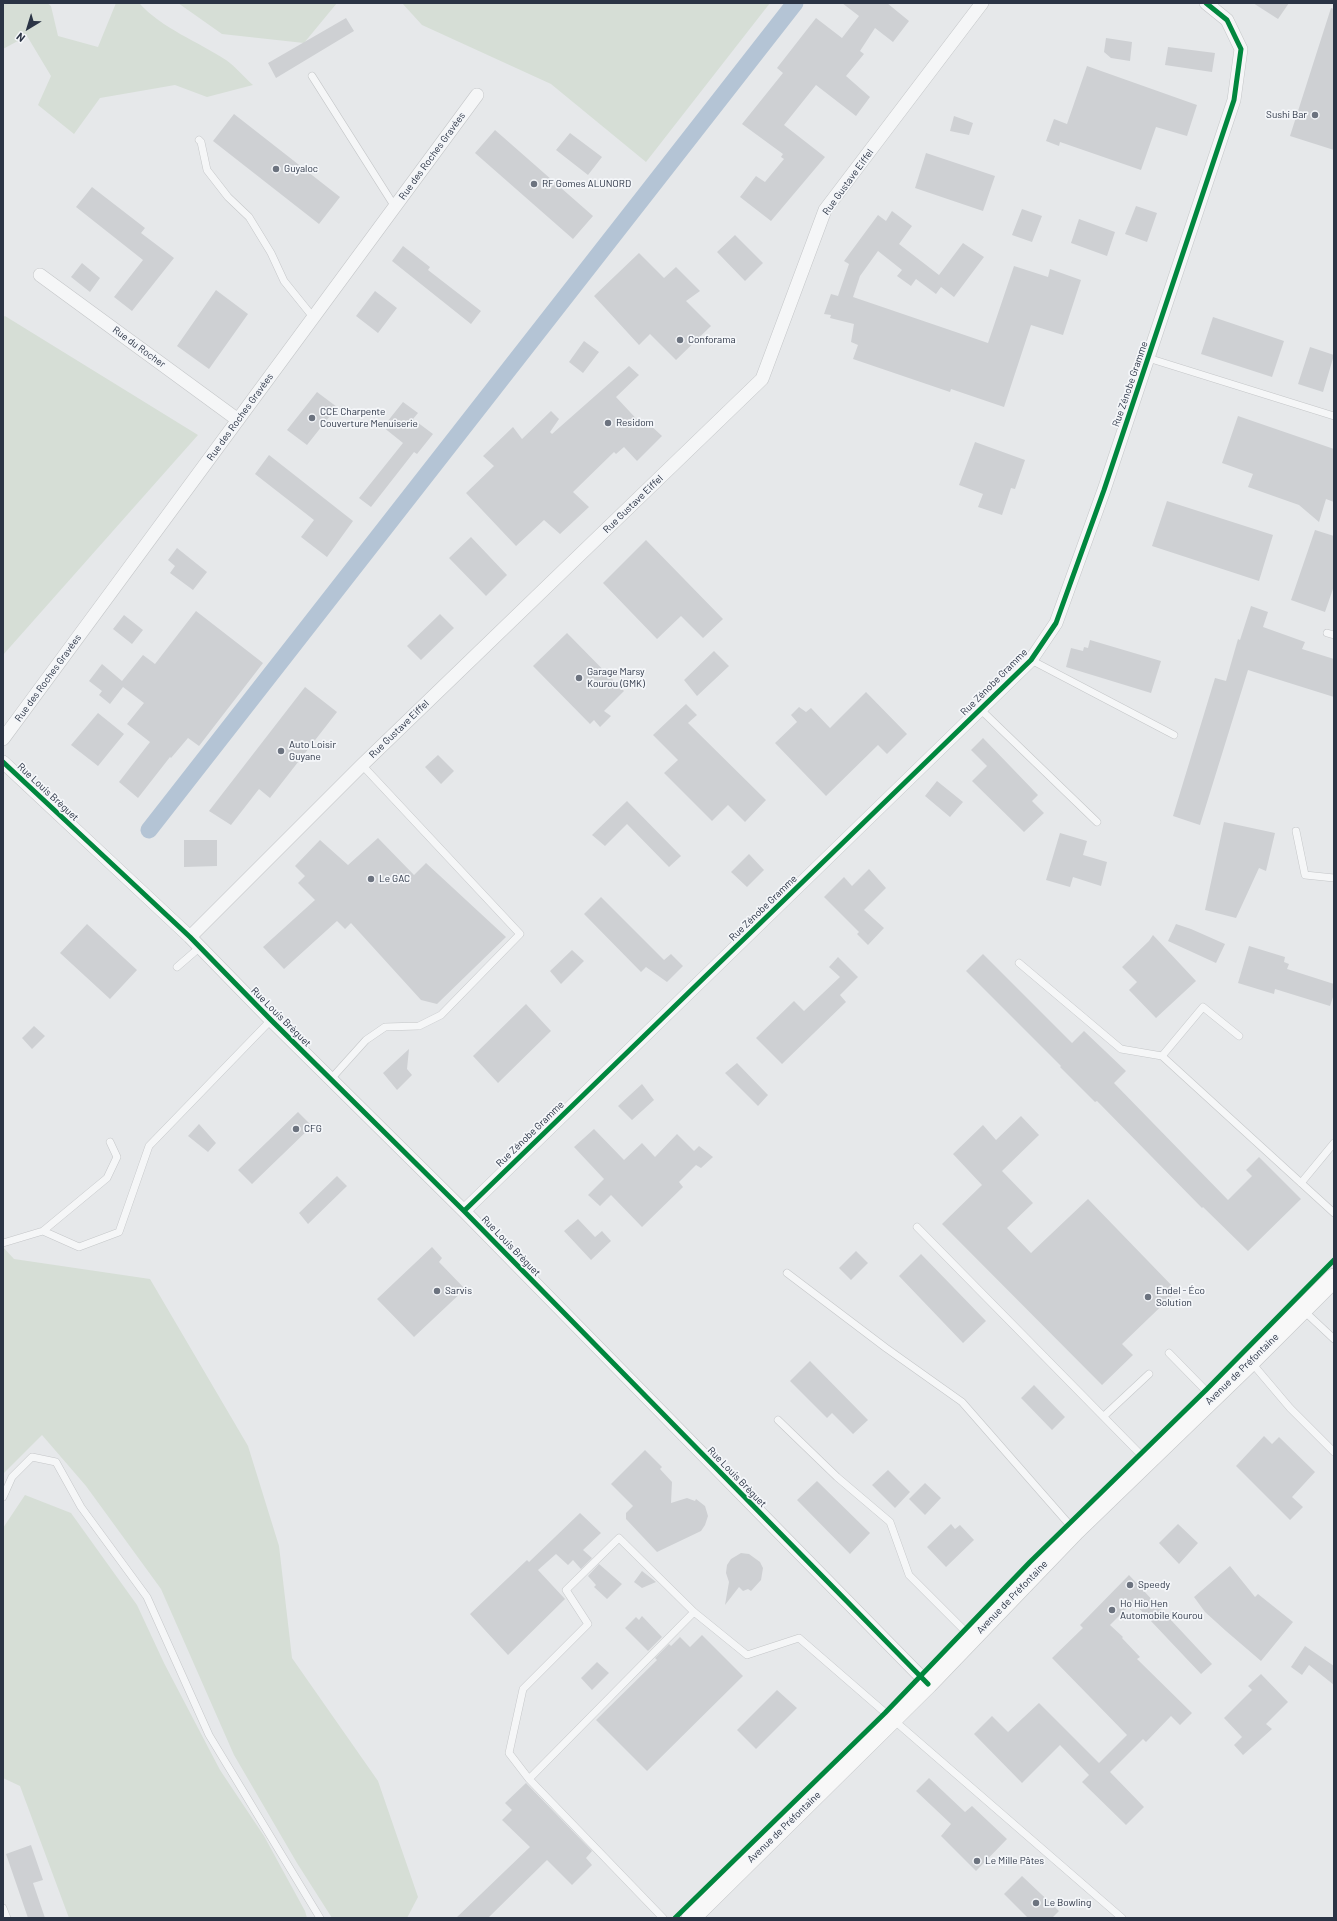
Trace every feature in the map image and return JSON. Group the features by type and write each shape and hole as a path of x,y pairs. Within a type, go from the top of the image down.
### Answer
{"main road":[{"name":"Avenue de Préfontaine","path":"691,1918 893,1720 1075,1531 1250,1362 1334,1278"}],"street":[{"name":"Rue Gustave Eiffel","path":"190,937 362,765 762,379 825,210 982,3"},
{"name":"Rue Zénobe Gramme","path":"464,1211 1031,660 1056,623 1148,358 1234,100 1241,49 1227,20 1206,3"},
{"name":"Rue des Roches Gravées","path":"3,739 477,96"},
{"name":"Rue du Rocher","path":"40,275 238,420"},
{"name":"Rue Louis Brèguet","path":"3,762 190,937 199,948 330,1080 464,1211 928,1684"}],"lane":[{"path":"312,76 395,207"},
{"path":"199,140 201,142 207,170 228,197 249,217 271,253 284,281 313,317"},
{"path":"1148,358 1334,416"},
{"path":"1031,660 1174,735"},
{"path":"980,709 1097,822"},
{"path":"330,1080 366,1040 385,1027 419,1026 440,1015 520,934 362,765"},
{"path":"1296,830 1304,875 1334,878"},
{"path":"177,967 199,948"},
{"path":"1019,963 1121,1049 1162,1056 1334,1213"},
{"path":"1162,1056 1203,1007 1240,1036"},
{"path":"43,1231 79,1247 119,1232 150,1146 270,1020"},
{"path":"3,1244 43,1231 107,1178 117,1157 110,1142"},
{"path":"1301,1183 1334,1143"},
{"path":"917,1227 1148,1461"},
{"path":"787,1274 886,1348 962,1402 1075,1531"},
{"path":"1303,1310 1334,1339"},
{"path":"1169,1353 1213,1398"},
{"path":"1250,1362 1290,1408 1334,1452"},
{"path":"1104,1416 1149,1374"},
{"path":"778,1420 837,1477 890,1522 909,1575 972,1639"},
{"path":"3,1497 12,1477 32,1457 56,1462 81,1507 147,1597 209,1735 320,1918"},
{"path":"663,1918 529,1780 509,1753 523,1689 588,1624 566,1590 619,1538 694,1612 747,1655 799,1638 1122,1918"},
{"path":"529,1780 694,1612"},
{"path":"3,1908 7,1918"}],"shaded area":[{"path":"3,3 47,3 51,6 58,36 98,47 116,3 139,3 148,12 169,27 226,60 253,85 207,97 175,85 100,98 74,134 38,105 51,76 27,36 3,49"},
{"path":"178,3 337,3 304,43 222,34"},
{"path":"402,3 770,3 646,162 551,84 422,25"},
{"path":"5,316 198,435 3,655 3,317"},
{"path":"3,1247 14,1259 150,1279 248,1446 279,1546 292,1658 378,1781 418,1897 407,1918 332,1918 297,1863 234,1755 161,1589 86,1486 42,1435 3,1474"},
{"path":"25,1495 71,1513 137,1605 164,1663 220,1770 264,1836 305,1911 307,1918 69,1918 20,1786 3,1778 3,1528"}],"building":[{"path":"842,3 887,3 909,21 893,42 875,28 860,51 864,54 846,76 870,97 856,116 816,85 784,125 825,157 771,221 740,197 756,176 765,182 784,159 781,157 783,154 742,124 783,73 777,68 816,18 842,38 859,16"},
{"path":"1253,3 1289,3 1278,19"},
{"path":"1331,8 1334,9 1334,150 1290,136"},
{"path":"346,18 354,31 276,78 268,63"},
{"path":"1106,38 1132,42 1130,61 1111,58 1104,52"},
{"path":"1168,47 1215,53 1212,72 1165,65"},
{"path":"1087,66 1197,105 1187,136 1156,127 1141,170 1060,142 1059,146 1046,141 1054,119 1067,124"},
{"name":"Guyaloc","path":"234,114 340,197 319,224 213,141"},
{"path":"954,116 973,123 969,135 950,131"},
{"name":"RF Gomes ALUNORD","path":"495,130 593,216 573,239 475,153"},
{"path":"570,133 602,157 588,175 556,150"},
{"path":"926,153 995,176 983,211 915,188"},
{"path":"92,187 145,228 141,233 174,258 132,311 114,297 143,260 76,207"},
{"path":"1136,206 1157,213 1147,242 1125,234"},
{"path":"1022,209 1042,216 1032,242 1012,235"},
{"path":"892,211 912,226 899,244 939,275 963,243 984,257 954,297 941,287 936,294 916,279 911,286 897,276 902,270 878,251 860,276 853,297 988,343 1014,266 1048,277 1050,269 1081,280 1063,335 1031,325 1004,407 951,389 950,392 853,359 858,345 851,342 854,324 830,318 831,315 824,314 831,294 838,296 849,264 844,261 878,215 886,221"},
{"path":"1079,219 1115,232 1107,256 1071,243"},
{"path":"735,235 763,263 745,281 717,252"},
{"path":"403,246 430,267 428,270 481,311 471,324 392,261"},
{"path":"639,253 664,278 676,267 700,291 686,301 711,326 676,360 650,334 639,345 594,296"},
{"path":"82,263 100,278 90,292 71,277"},
{"path":"216,290 248,314 209,369 177,346"},
{"path":"375,291 397,308 378,333 356,316"},
{"path":"1213,317 1284,341 1272,377 1201,354"},
{"path":"584,341 599,352 583,373 569,362"},
{"path":"1310,347 1334,355 1323,392 1298,384"},
{"path":"629,366 639,375 616,397 644,427 648,423 662,436 637,461 624,447 616,454 614,452 573,492 589,507 560,534 544,520 516,546 466,493 494,466 483,456 513,427 522,439 551,411 559,419 550,432 552,434"},
{"name":"CCE Charpente Couverture Menuiserie","path":"317,392 337,407 307,445 287,430"},
{"path":"403,402 418,413 413,419 433,434 417,454 414,452 371,507 359,498 403,443 383,427"},
{"path":"1238,416 1334,449 1334,502 1326,499 1319,522 1299,505 1248,487 1253,474 1222,463"},
{"path":"975,442 1025,460 1015,489 1011,488 1002,515 978,507 983,494 959,485"},
{"path":"269,455 353,521 327,557 301,537 314,520 255,474"},
{"path":"1167,501 1273,535 1259,581 1152,546"},
{"path":"1315,530 1334,536 1334,586 1325,612 1291,600"},
{"path":"471,537 507,575 486,596 449,558"},
{"path":"646,540 723,619 703,638 681,616 657,639 603,583"},
{"path":"177,548 207,572 193,590 170,573 175,566 168,560"},
{"path":"1251,606 1268,612 1263,627 1305,642 1302,649 1334,659 1334,697 1248,670 1200,825 1173,816 1215,678 1226,681 1238,639 1240,640"},
{"path":"196,611 263,663 199,746 188,738 171,758 170,757 138,798 119,782 150,742 127,724 144,703 123,687 110,704 99,695 102,691 89,681 102,664 122,681 143,655 155,664"},
{"path":"440,614 454,628 421,660 407,646"},
{"path":"124,615 143,630 132,644 113,629"},
{"name":"Garage Marsy Kourou (GMK)","path":"567,633 624,691 604,711 611,716 600,727 594,720 590,724 533,666"},
{"path":"1090,640 1161,661 1151,693 1066,667 1071,648 1083,651 1084,647 1088,648"},
{"path":"714,651 729,666 697,696 684,680"},
{"name":"Auto Loisir Guyane","path":"305,687 337,712 270,798 259,789 231,825 209,811"},
{"path":"866,692 907,734 887,754 878,745 826,796 775,743 797,722 791,715 799,707 806,712 811,708 830,728"},
{"path":"686,704 697,715 688,723 766,800 745,822 728,805 712,821 664,773 678,760 653,735"},
{"path":"98,713 124,734 98,766 71,745"},
{"path":"983,738 1038,795 1032,801 1044,813 1024,832 972,781 987,766 971,750"},
{"path":"438,755 454,771 441,784 425,767"},
{"path":"937,781 963,802 950,817 925,796"},
{"path":"627,801 681,856 669,867 627,824 605,846 592,835"},
{"path":"1224,822 1275,833 1266,871 1259,868 1236,918 1205,910"},
{"path":"1060,833 1087,841 1083,855 1107,862 1101,886 1073,877 1070,887 1046,880"},
{"path":"378,838 414,875 426,863 506,937 437,1004 421,1000 351,923 345,929 337,921 284,969 263,947 315,900 298,883 305,876 295,866 320,840 348,865"},
{"path":"184,840 217,840 217,866 184,867"},
{"path":"749,854 764,870 747,887 731,872"},
{"path":"869,869 886,888 864,910 884,928 868,945 857,934 859,932 824,897 844,877 852,886"},
{"path":"601,897 664,960 671,954 683,966 667,982 646,967 641,972 584,914"},
{"path":"87,924 137,970 110,999 60,953"},
{"path":"1176,924 1225,944 1216,963 1168,941"},
{"path":"1153,935 1196,981 1156,1018 1129,990 1137,982 1122,967 1149,941"},
{"path":"1249,946 1285,957 1284,962 1289,964 1287,969 1334,984 1334,994 1330,1006 1275,989 1274,994 1238,983"},
{"path":"572,950 584,961 561,984 550,971"},
{"path":"983,954 1072,1043 1084,1031 1126,1071 1114,1083 1228,1200 1252,1176 1246,1170 1259,1157 1301,1199 1248,1251 1203,1207 1202,1208 1097,1101 1095,1102 966,971"},
{"path":"838,957 858,977 840,995 846,1002 782,1064 756,1038 794,1001 804,1011 840,977 829,967"},
{"path":"526,1004 551,1031 498,1083 473,1056"},
{"path":"34,1026 45,1036 32,1049 22,1038"},
{"path":"409,1049 407,1069 412,1075 397,1090 383,1073"},
{"path":"737,1063 768,1095 758,1106 725,1073"},
{"path":"642,1084 654,1100 632,1120 618,1106"},
{"path":"298,1112 312,1126 252,1184 238,1170"},
{"path":"1021,1116 1039,1135 1002,1171 1033,1203 1007,1228 1031,1253 1088,1199 1177,1291 1122,1344 1133,1355 1102,1385 942,1224 982,1185 953,1154 983,1125 996,1140"},
{"path":"199,1124 216,1143 208,1152 188,1136"},
{"path":"594,1129 624,1160 642,1143 655,1157 677,1134 694,1151 699,1146 713,1157 701,1168 696,1165 679,1182 683,1187 642,1227 611,1195 600,1206 588,1195 604,1179 574,1147"},
{"path":"337,1176 347,1186 308,1224 299,1213"},
{"path":"578,1219 595,1237 602,1231 611,1241 591,1260 564,1231"},
{"path":"432,1247 442,1258 439,1262 465,1289 414,1337 377,1299"},
{"path":"856,1251 868,1263 851,1280 839,1268"},
{"path":"921,1254 986,1321 963,1343 899,1276"},
{"path":"810,1361 868,1420 853,1434 832,1413 827,1418 790,1381"},
{"path":"1034,1385 1065,1417 1052,1430 1021,1398"},
{"path":"1264,1436 1272,1444 1279,1437 1315,1472 1292,1497 1303,1507 1290,1520 1236,1466"},
{"path":"645,1450 662,1467 660,1469 672,1482 671,1503 687,1498 695,1501 696,1499 705,1506 708,1516 701,1531 657,1552 626,1519 626,1513 633,1506 611,1484"},
{"path":"888,1470 910,1492 895,1508 872,1485"},
{"path":"817,1481 870,1533 850,1554 797,1500"},
{"path":"925,1483 941,1498 925,1515 909,1499"},
{"path":"580,1513 601,1533 583,1550 592,1558 581,1569 573,1560 568,1565 556,1554 538,1570 565,1599 508,1655 470,1614 527,1560 529,1562"},
{"path":"951,1524 955,1529 960,1525 974,1540 946,1567 927,1547"},
{"path":"1178,1524 1198,1543 1179,1564 1159,1543"},
{"path":"741,1553 749,1554 760,1562 763,1568 761,1580 751,1591 748,1589 743,1591 739,1587 725,1605 729,1582 726,1573 727,1565 731,1559"},
{"path":"599,1564 622,1584 607,1599 594,1587 596,1585 588,1576"},
{"path":"1230,1566 1255,1597 1258,1594 1293,1622 1261,1661 1205,1612 1194,1597"},
{"path":"642,1571 656,1582 642,1588 634,1582"},
{"path":"1129,1575 1212,1664 1201,1674 1133,1602 1110,1625 1123,1637 1122,1638 1140,1657 1137,1659 1192,1713 1180,1725 1171,1716 1146,1742 1143,1739 1110,1772 1144,1807 1126,1825 1082,1782 1089,1775 1060,1745 1022,1783 974,1734 992,1716 1008,1732 1039,1703 1099,1763 1127,1735 1052,1658 1083,1628 1080,1625"},
{"path":"642,1616 662,1637 648,1651 625,1628 636,1617 639,1620"},
{"path":"702,1635 743,1676 647,1771 596,1720 657,1660 655,1658 669,1644 671,1646 680,1637 690,1647"},
{"path":"1305,1646 1334,1666 1334,1685 1309,1665 1302,1675 1291,1667"},
{"path":"597,1662 609,1673 592,1690 581,1678"},
{"path":"1261,1674 1288,1702 1266,1724 1272,1729 1243,1755 1234,1745 1242,1737 1224,1718 1252,1690 1248,1686"},
{"path":"777,1690 797,1708 756,1749 737,1730"},
{"path":"929,1778 965,1812 972,1806 1007,1839 976,1871 941,1836 951,1824 916,1791"},
{"path":"526,1783 592,1851 586,1858 592,1865 572,1885 547,1860 488,1918 456,1918 530,1847 502,1820 512,1810 505,1803"},
{"path":"31,1845 43,1880 33,1883 45,1918 28,1918 6,1854"},
{"path":"1022,1876 1059,1911 1052,1918 1028,1918 1004,1894"}],"waterway":[{"path":"149,830 795,3"}],"cycle path":[{"path":"464,1211 1031,660 1056,623 1104,490 1234,100 1241,49 1227,20 1206,3"},
{"path":"3,762 190,937 271,1020 464,1211 928,1684"},
{"path":"675,1918 885,1713 1030,1562 1206,1390 1334,1260"}],"place":[{"name":"Sushi Bar","path":"1315,115"},
{"name":"Guyaloc","path":"276,169"},
{"name":"RF Gomes ALUNORD","path":"534,184"},
{"name":"Conforama","path":"680,340"},
{"name":"CCE Charpente Couverture Menuiserie","path":"312,418"},
{"name":"Residom","path":"608,423"},
{"name":"Garage Marsy Kourou (GMK)","path":"579,678"},
{"name":"Auto Loisir Guyane","path":"281,751"},
{"name":"Le GAC","path":"371,879"},
{"name":"CFG","path":"296,1129"},
{"name":"Sarvis","path":"437,1291"},
{"name":"Endel - Éco Solution","path":"1148,1297"},
{"name":"Speedy","path":"1130,1585"},
{"name":"Ho Hio Hen Automobile Kourou","path":"1112,1610"},
{"name":"Le Mille Pâtes","path":"977,1861"},
{"name":"Le Bowling","path":"1036,1903"}]}
